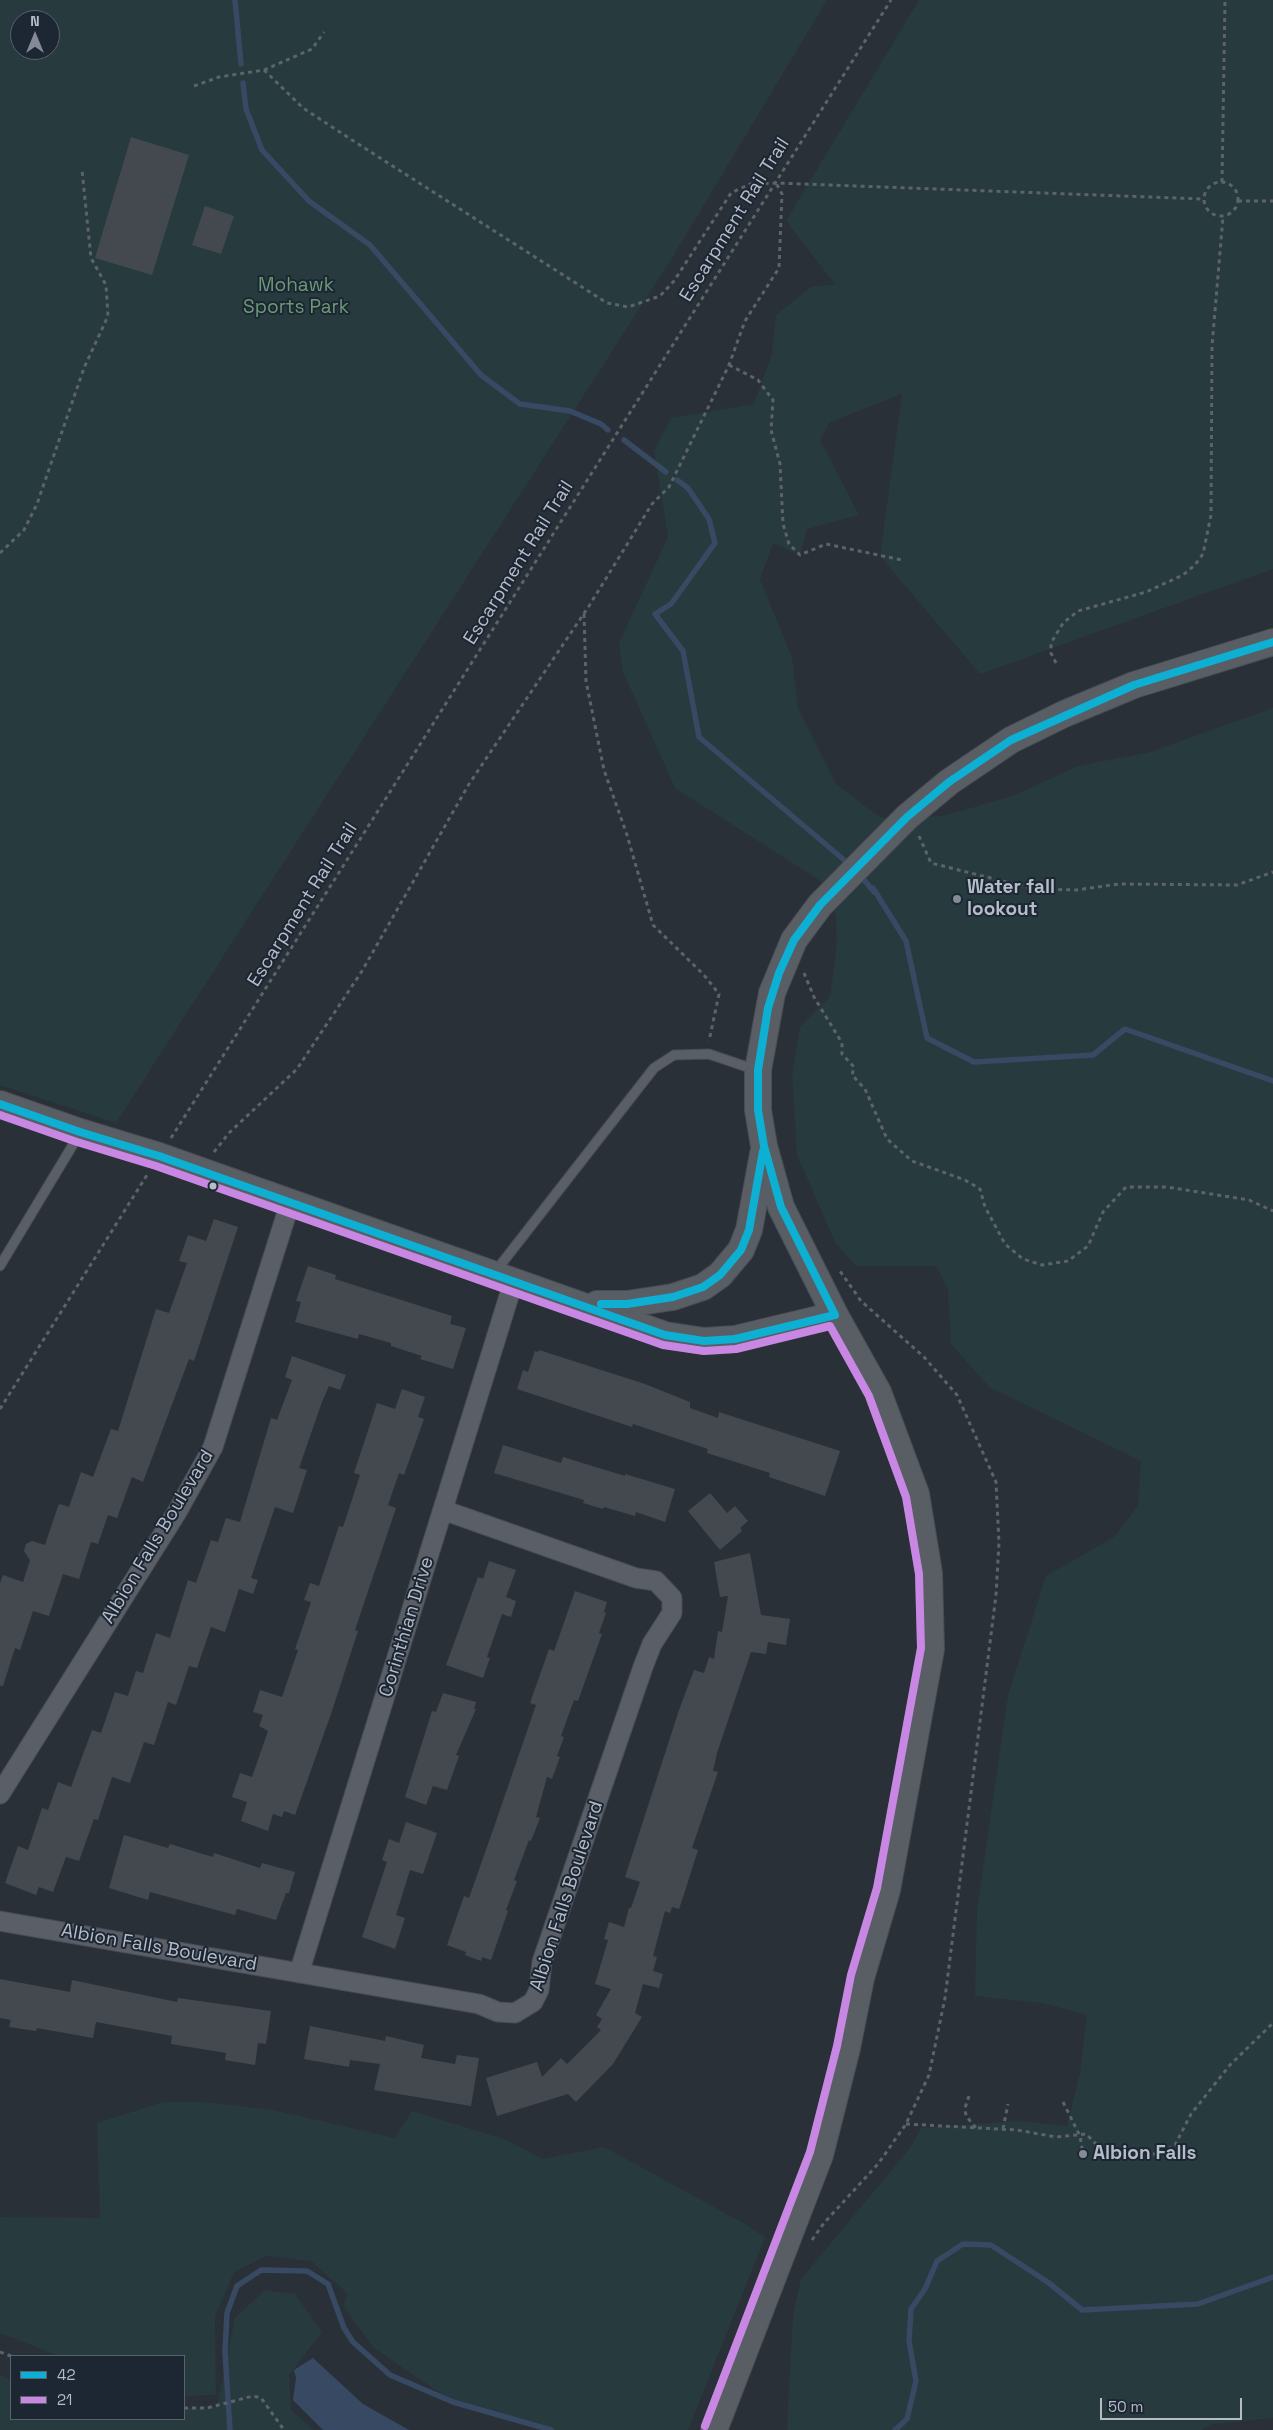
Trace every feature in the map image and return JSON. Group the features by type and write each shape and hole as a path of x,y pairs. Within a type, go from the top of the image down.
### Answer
{"main road":[{"path":"715,2425 820,2155 847,2048 861,1978 887,1890 931,1649 929,1573 916,1494 878,1392 835,1315 781,1207 764,1146 758,1110 758,1070 772,993 794,940 820,905 911,824 949,782 1011,740 1064,714 1134,685 1273,642"},
{"path":"0,1104 80,1132 159,1156 504,1276 665,1335 704,1341 736,1339 835,1315"},
{"path":"579,1304 627,1304 658,1301 703,1287 720,1275 738,1254 749,1230 764,1146"}],"street":[{"name":"Albion Falls Boulevard","path":"0,1794 177,1512 212,1447 290,1202"},
{"name":"Corinthian Drive","path":"299,1973 443,1510 504,1276"},
{"name":"Albion Falls Boulevard","path":"0,1921 478,2004 498,2012 515,2013 533,2002 538,1990 542,1962 643,1666 652,1644 672,1613 672,1598 656,1581 636,1578 443,1510"}],"lane":[{"path":"504,1276 654,1068 674,1055 709,1054 758,1070"},
{"path":"0,1266 80,1132"}],"path":[{"name":"Escarpment Rail Trail","path":"170,1140 891,0"},
{"path":"1222,182 1225,0"},
{"path":"194,86 219,78 264,70 312,49 324,32"},
{"path":"264,70 303,108 607,303 628,307 660,296 674,281 731,193 750,184 776,183 1204,199"},
{"path":"0,553 24,530 37,504 84,368 108,316 106,285 91,258 82,170"},
{"path":"1222,182 1235,189 1238,201 1233,212 1223,216 1212,214 1207,210 1204,199 1208,188 1213,184 1222,182"},
{"path":"210,1158 229,1134 297,1070 362,971 469,784 584,614 652,504 669,487 729,365 745,321 779,268 782,194 776,183"},
{"path":"1238,201 1273,201"},
{"path":"1056,663 1051,643 1063,623 1078,610 1146,592 1183,575 1195,565 1203,554 1211,515 1212,346 1223,216"},
{"path":"729,365 758,380 774,400 771,430 780,464 783,524 789,544 800,555 826,544 902,560"},
{"path":"584,614 586,681 604,770 627,835 654,925 704,975 719,994 710,1035 709,1054"},
{"path":"911,824 923,841 932,863 1034,889 1076,890 1119,884 1237,885 1273,872"},
{"path":"802,969 814,997 842,1043 842,1054 854,1067 852,1076 864,1089 872,1102 887,1140 912,1161 965,1180 980,1189 985,1207 1005,1244 1023,1259 1042,1265 1068,1261 1088,1246 1103,1212 1126,1187 1167,1187 1249,1200 1273,1211"},
{"path":"0,1409 151,1168"},
{"path":"808,2247 824,2223 878,2164 906,2124 1003,2129 1056,2137 1086,2134 1102,2150 1127,2158 1162,2153 1175,2145 1191,2114 1230,2065 1273,2023"},
{"path":"970,2096 965,2108 966,2116 976,2128"},
{"path":"1063,2102 1080,2136 1083,2154"},
{"path":"1003,2129 1008,2104"},
{"path":"185,2408 207,2408 253,2396 261,2398 284,2430"}],"green space":[{"name":"Mohawk Sports Park","path":"0,0 827,0 672,258 116,1123 0,1085"},
{"path":"919,0 1273,0 1273,569 980,674 880,556 902,394 830,422 820,440 859,515 807,529 800,555 773,543 760,579 792,658 798,708 836,784 879,817 943,816 1013,796 1078,766 1150,752 1273,708 1273,2418 1212,2424 1201,2430 787,2430 793,2314 801,2279 910,2148 921,2128 1020,2121 1067,2126 1080,2073 1087,2015 1042,2003 975,1996 977,1910 1008,1695 1046,1576 1114,1537 1138,1506 1141,1461 989,1387 951,1344 948,1289 936,1266 856,1266 836,1244 797,1155 792,1073 800,1027 830,997 837,944 836,916 819,880 675,788 623,672 619,643 668,537 654,451 671,418 754,404 772,354 776,315 811,287 835,284 786,221"},
{"path":"163,2102 203,2102 273,2110 395,2138 412,2111 507,2140 542,2159 604,2147 745,2224 765,2237 688,2430 551,2430 453,2402 374,2348 343,2306 348,2294 311,2261 266,2256 234,2272 215,2317 216,2395 185,2396 185,2355 56,2355 0,2333 0,2217 100,2218 97,2123"},
{"path":"265,2290 295,2294 322,2332 289,2375 291,2410 314,2430 0,2430 0,2375 10,2380 10,2420 185,2420 185,2408 217,2406 235,2318"}],"water":[{"path":"313,2358 363,2404 409,2430 323,2430 293,2400 296,2378 294,2370"}],"building":[{"path":"131,137 189,155 152,275 95,258"},
{"path":"205,206 234,216 221,254 192,245"},
{"path":"214,1219 238,1227 194,1361 189,1359 143,1482 132,1477 117,1518 108,1515 98,1544 91,1542 79,1579 63,1574 49,1616 33,1611 20,1650 15,1648 3,1686 0,1686 0,1583 3,1575 23,1582 30,1560 24,1551 26,1544 32,1541 45,1545 58,1506 60,1504 69,1507 81,1472 93,1477 111,1429 118,1431 156,1309 169,1313 187,1263 179,1261 188,1235 206,1241"},
{"path":"308,1266 336,1275 335,1279 452,1316 450,1324 466,1328 453,1369 420,1359 422,1356 391,1346 391,1343 359,1334 358,1339 295,1322 301,1302 296,1301"},
{"path":"539,1350 645,1384 690,1402 690,1408 718,1418 719,1412 840,1451 825,1496 769,1477 770,1473 707,1453 708,1449 633,1424 632,1427 517,1389 523,1370 528,1372 535,1351 538,1352"},
{"path":"292,1356 346,1375 340,1390 329,1386 322,1402 299,1468 307,1470 293,1513 275,1507 251,1578 258,1580 253,1594 239,1589 225,1632 211,1627 197,1668 189,1666 176,1705 168,1702 154,1745 144,1742 130,1783 112,1777 98,1820 94,1819 79,1861 66,1857 53,1892 39,1887 36,1895 5,1883 18,1846 28,1850 42,1808 48,1810 58,1782 71,1787 92,1730 101,1733 115,1692 128,1696 136,1671 143,1673 156,1633 170,1638 188,1580 196,1583 211,1540 218,1542 226,1518 240,1522 271,1418 277,1420 292,1380 285,1377"},
{"path":"402,1389 425,1397 418,1417 424,1419 404,1475 399,1473 388,1505 396,1508 355,1630 358,1631 331,1714 295,1815 284,1811 282,1817 273,1814 268,1831 241,1821 247,1802 232,1797 240,1773 252,1777 268,1731 259,1726 263,1715 253,1712 260,1690 282,1697 298,1650 295,1649 311,1602 304,1600 310,1583 319,1586 339,1526 343,1527 360,1475 354,1473 377,1403 395,1409"},
{"path":"503,1445 561,1463 563,1457 675,1489 665,1522 636,1512 635,1516 604,1507 603,1509 583,1503 584,1500 494,1473"},
{"path":"710,1493 727,1513 735,1506 748,1521 740,1528 742,1531 720,1550 688,1511"},
{"path":"750,1553 761,1615 790,1619 786,1645 768,1642 766,1654 751,1652 717,1753 713,1771 718,1772 692,1848 698,1850 686,1888 679,1909 672,1907 670,1913 665,1911 653,1956 657,1957 653,1971 663,1974 659,1988 643,1984 635,2013 642,2017 613,2064 576,2102 568,2094 497,2116 486,2078 537,2062 542,2077 561,2058 567,2064 601,2030 597,2027 602,2019 596,2015 611,1989 595,1984 608,1940 604,1939 609,1922 624,1927 629,1908 631,1908 640,1882 625,1877 679,1710 694,1670 704,1673 709,1657 714,1659 718,1631 722,1632 728,1596 720,1597 714,1562"},
{"path":"489,1561 516,1570 506,1597 516,1601 511,1617 502,1614 487,1657 490,1658 483,1678 446,1665 478,1577 483,1579"},
{"path":"575,1591 607,1602 604,1612 606,1613 599,1633 602,1634 578,1701 574,1700 561,1736 564,1737 557,1756 560,1757 552,1779 547,1777 536,1817 540,1818 531,1841 529,1840 514,1880 517,1881 491,1960 482,1957 481,1961 465,1955 466,1952 447,1945 464,1896 469,1898 494,1827 536,1705 530,1703 549,1649 554,1651"},
{"path":"443,1693 476,1702 474,1709 476,1709 456,1755 459,1756 447,1790 433,1786 426,1805 405,1797 432,1711 436,1712"},
{"path":"406,1822 437,1833 423,1874 410,1870 396,1915 405,1918 395,1949 362,1937 387,1862 382,1860 389,1839 399,1843"},
{"path":"124,1835 168,1848 170,1844 213,1857 214,1853 260,1868 262,1863 295,1872 289,1893 286,1893 276,1920 237,1909 235,1915 150,1892 148,1900 109,1888"},
{"path":"0,1979 70,1992 72,1980 177,2002 178,1998 271,2011 266,2044 258,2043 255,2065 225,2060 226,2053 171,2044 172,2036 96,2022 93,2038 37,2028 36,2031 9,2027 11,2020 0,2018"},
{"path":"310,2026 385,2041 386,2036 424,2045 421,2058 455,2064 457,2055 479,2058 471,2106 374,2090 380,2064 350,2060 349,2067 304,2059"}],"waterway":[{"path":"235,0 241,64"},
{"path":"243,83 246,109 262,150 309,201 370,245 481,375 520,404 570,411 601,424 608,430"},
{"path":"624,440 666,472"},
{"path":"677,480 688,488 709,519 715,543 671,604 655,614 683,651 699,737 850,865"},
{"path":"860,875 874,892 873,888 906,941 927,1038 974,1062 1093,1055 1125,1029 1273,1081"},
{"path":"895,2430 907,2419 916,2381 909,2341 911,2309 925,2289 937,2261 963,2244 991,2245 1049,2283 1082,2310 1198,2304 1273,2277"},
{"path":"230,2430 225,2352 227,2313 237,2286 261,2270 307,2271 328,2284 344,2328 353,2342 390,2375 453,2402 551,2430"}],"transit line":[{"name":"42","path":"0,1104 80,1132 159,1156 665,1335 704,1341 735,1339 835,1315 781,1207 764,1146 758,1110 758,1070 768,1008 779,973 794,940 820,905 907,817 949,782 1011,740 1134,685 1273,642"},
{"name":"21","path":"0,1115 77,1142 156,1166 663,1345 704,1351 736,1349 830,1326 869,1396 906,1497 919,1574 921,1648 877,1888 851,1975 837,2046 810,2152 705,2426"},
{"name":"42","path":"601,1304 627,1304 673,1297 703,1287 720,1275 741,1250 749,1230 763,1151"}],"place":[{"name":"Water fall lookout","path":"957,899"},
{"name":"Albion Falls","path":"1083,2154"}]}
